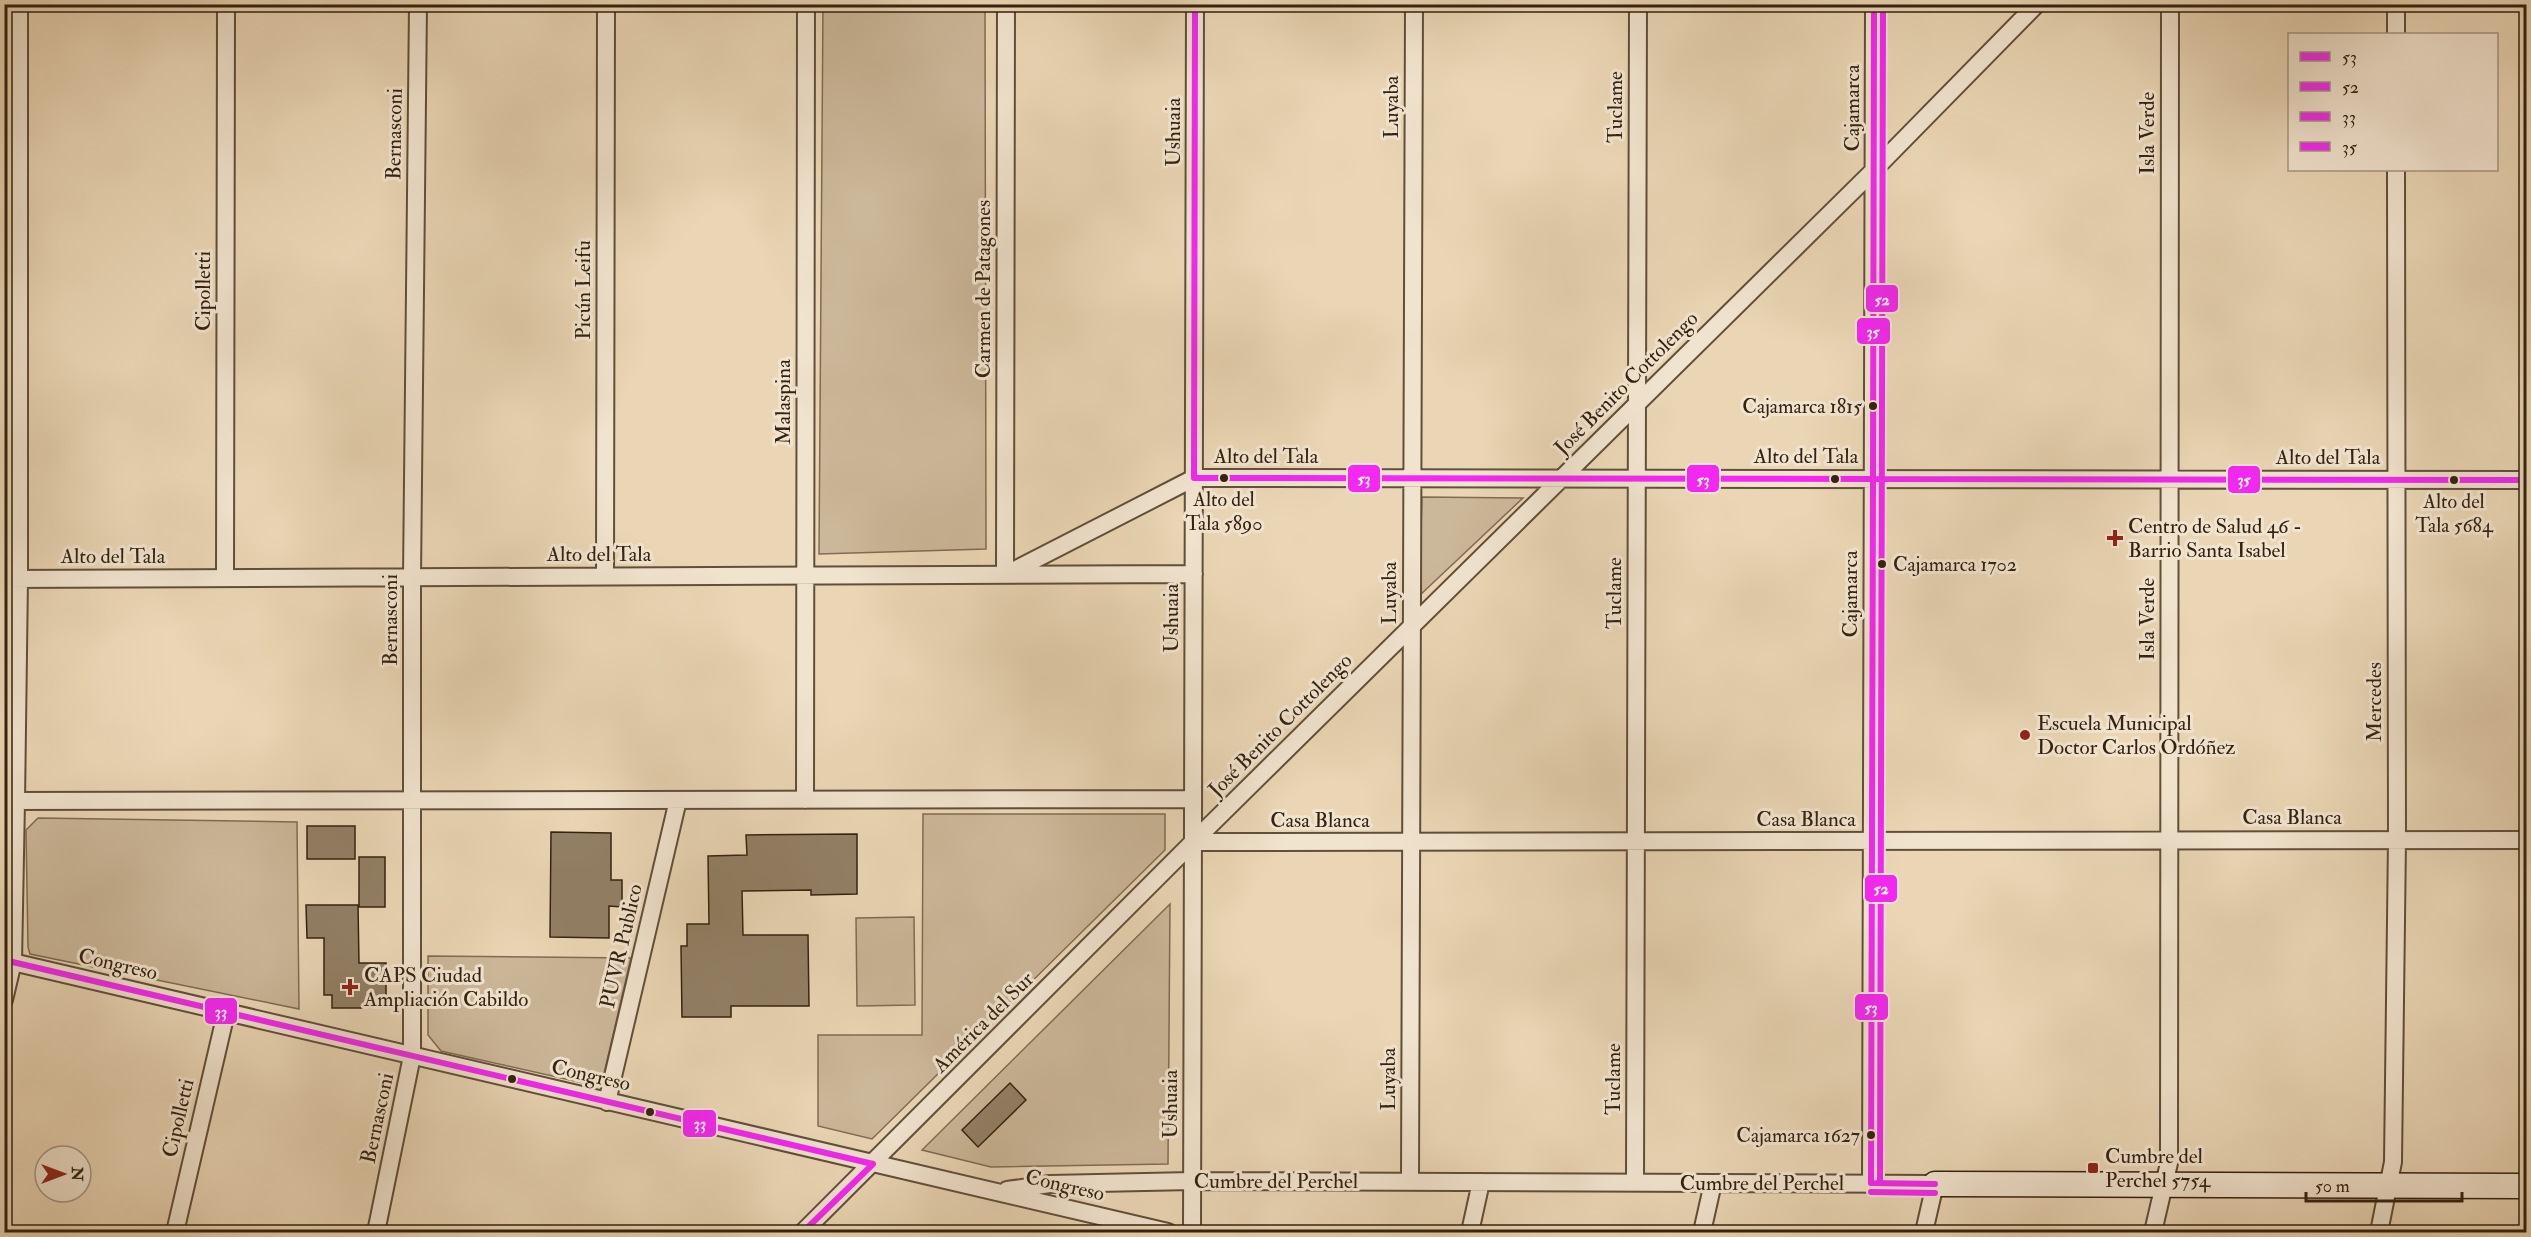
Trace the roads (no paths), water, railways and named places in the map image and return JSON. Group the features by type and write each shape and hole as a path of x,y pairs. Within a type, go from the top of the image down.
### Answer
{"main road":[{"name":"Cumbre del Perchel","path":"1935,1184 2526,1186"}],"street":[{"path":"4,1000 9,961 19,4"},
{"name":"Cipolletti","path":"225,578 226,4"},
{"name":"Bernasconi","path":"376,1233 412,1056 412,577 418,4"},
{"name":"Picún Leifu","path":"605,576 606,4"},
{"name":"Malaspina","path":"805,800 806,4"},
{"name":"Carmen de Patagones","path":"1005,574 1006,4"},
{"name":"Ushuaia","path":"1192,1233 1196,4"},
{"name":"Luyaba","path":"1410,1182 1414,4"},
{"name":"Tuclame","path":"1635,1182 1638,4"},
{"name":"Cajamarca","path":"1871,1183 1874,4"},
{"name":"José Benito Cottolengo","path":"1193,842 1874,170 2037,4"},
{"name":"Isla Verde","path":"2153,1233 2169,1162 2170,4"},
{"path":"2396,4 2396,33"},
{"name":"Mercedes","path":"2379,1233 2393,1162 2397,840 2396,171"},
{"path":"1005,574 1194,478"},
{"name":"Alto del Tala","path":"1194,478 2526,480"},
{"name":"Alto del Tala","path":"12,579 1194,574"},
{"path":"10,801 1193,799"},
{"name":"PUVR Publico","path":"607,1101 678,800"},
{"name":"Casa Blanca","path":"1193,842 2526,840"},
{"name":"América del Sur","path":"803,1233 1193,842"},
{"name":"Congreso","path":"9,961 1167,1233"},
{"name":"Cipolletti","path":"175,1233 226,1013"},
{"name":"Cumbre del Perchel","path":"997,1192 1050,1184 1192,1181 1935,1184"},
{"path":"1470,1233 1481,1182"},
{"path":"1702,1233 1713,1183"},
{"path":"1924,1233 1935,1184"}],"place":[{"name":"Cajamarca 1815","path":"1873,406"},
{"name":"Alto del Tala 5890","path":"1224,478"},
{"name":"Alto del Tala 5684","path":"2454,480"},
{"name":"Centro de Salud 46 - Barrio Santa Isabel","path":"2115,538"},
{"name":"Cajamarca 1702","path":"1882,564"},
{"name":"Escuela Municipal Doctor Carlos Ordóñez","path":"2025,735"},
{"name":"CAPS Ciudad Ampliación Cabildo","path":"350,987"},
{"name":"Cajamarca 1627","path":"1871,1135"},
{"name":"Cumbre del Perchel 5754","path":"2093,1168"}]}
